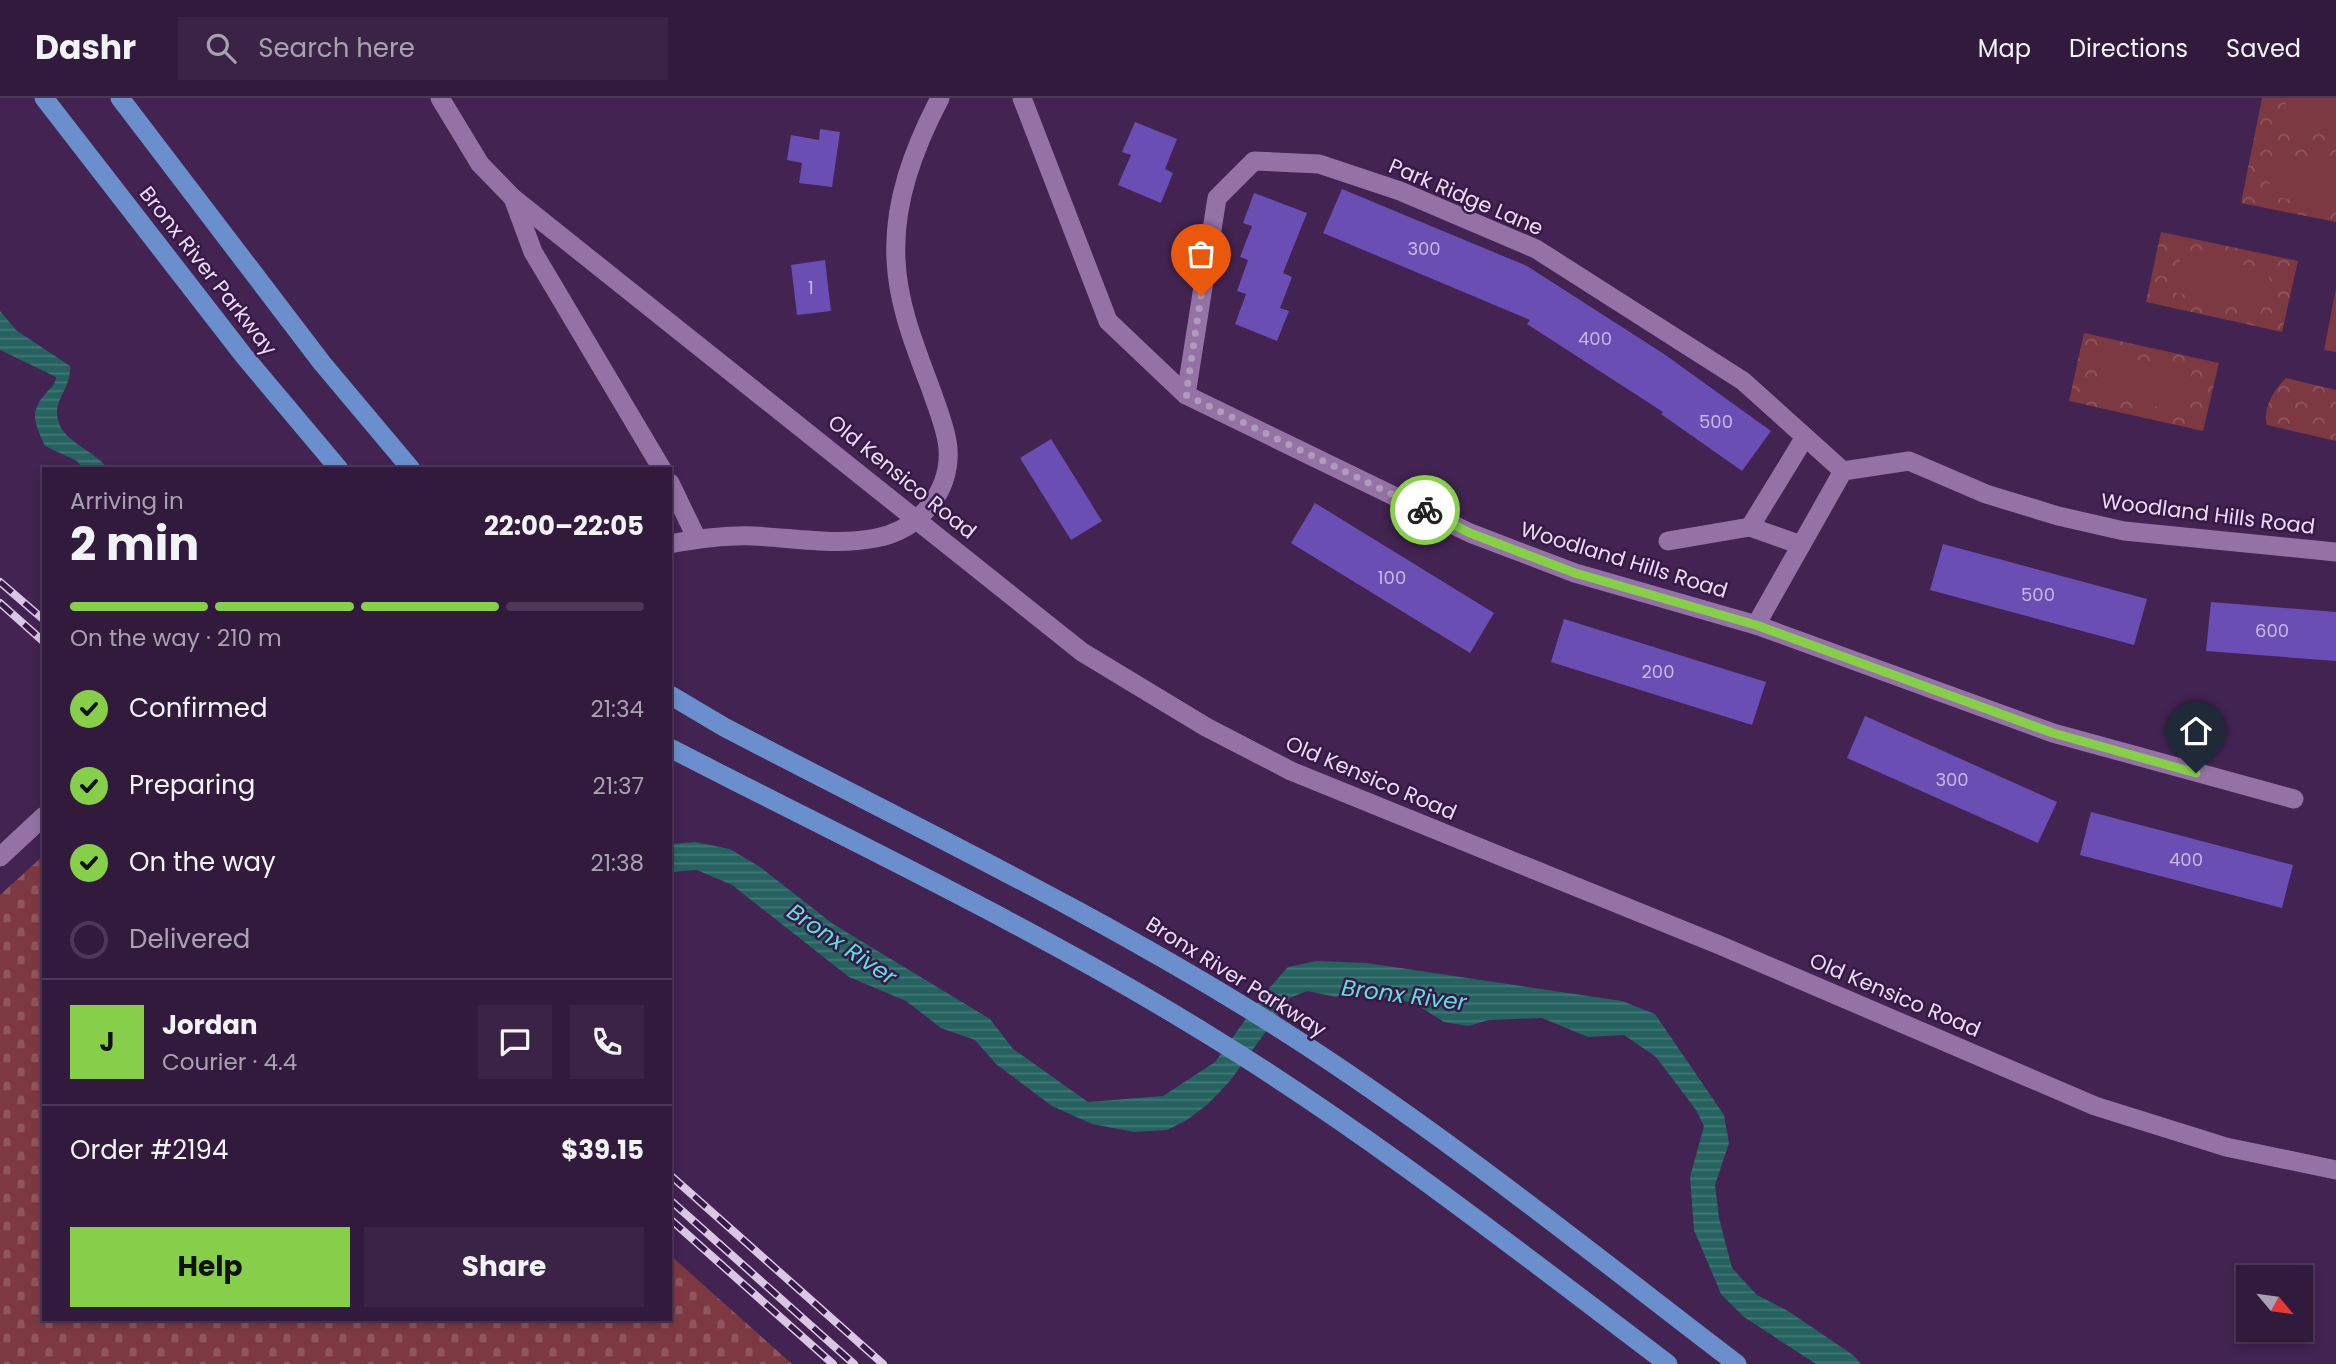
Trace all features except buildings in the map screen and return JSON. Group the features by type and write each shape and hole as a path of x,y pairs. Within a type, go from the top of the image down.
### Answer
{"highway":[{"name":"Bronx River Parkway","path":"44,98 244,356 337,467"},
{"name":"Bronx River Parkway","path":"120,98 322,363 409,467"},
{"name":"Bronx River Parkway","path":"672,696 734,732 1065,903 1286,1033 1450,1145 1737,1364"},
{"path":"672,749 1033,933 1207,1033 1263,1068 1435,1187 1668,1364"}],"street":[{"name":"Old Kensico Road","path":"440,98 480,164 513,198 1082,652 1206,727 1292,771 1717,943 2095,1106 2226,1147 2336,1170"},
{"path":"672,544 697,539 753,536 810,542 878,538 918,519 928,511 942,488 948,451 945,431 904,312 898,284 897,237 908,174 922,133 940,98"},
{"name":"Woodland Hills Road","path":"1022,98 1108,321 1186,395 1470,533 1575,573 1756,625 2053,733 2294,799"},
{"name":"Park Ridge Lane","path":"1186,395 1217,198 1254,161 1319,164 1400,191 1535,249 1743,381 1843,471"},
{"name":"Old Kensico Road","path":"513,198 533,252 661,467"},
{"path":"1750,527 1805,437"},
{"name":"Woodland Hills Road","path":"1843,471 1909,461 1986,494 2058,516 2124,531 2336,552"},
{"path":"1756,625 1843,471"},
{"path":"672,487 697,539"},
{"path":"1668,541 1750,527 1801,545"},
{"path":"1,855 42,818"}],"green space":[{"path":"2262,98 2336,98 2336,222 2241,203"},
{"path":"2287,98 2336,98 2336,137 2281,126"},
{"path":"2276,154 2336,166 2336,208 2267,195"},
{"path":"2161,232 2298,261 2282,332 2146,302"},
{"path":"2182,251 2271,271 2261,312 2173,292"},
{"path":"2336,288 2336,352 2324,350"},
{"path":"2084,333 2219,363 2203,431 2069,401"},
{"path":"2103,352 2192,372 2182,413 2094,392"},
{"path":"2286,378 2336,390 2336,441 2267,425 2266,412 2270,399"},
{"path":"42,857 42,1321 672,1321 672,1257 792,1364 0,1364 0,895"}],"water":[{"path":"0,311 16,330 70,366 70,374 58,407 59,423 70,438 106,467 82,467 77,461 45,446 36,424 35,412 56,377 0,350"},
{"name":"Bronx River","path":"695,842 730,849 760,867 833,924 990,1019 1013,1049 1088,1102 1163,1096 1215,1062 1263,995 1288,967 1316,961 1367,963 1622,1001 1655,1014 1724,1115 1729,1143 1715,1185 1719,1218 1732,1268 1757,1295 1788,1311 1853,1355 1861,1364 1816,1364 1744,1317 1721,1294 1694,1230 1690,1177 1704,1126 1696,1110 1656,1057 1624,1035 1588,1037 1542,1018 1489,1020 1468,1026 1444,1022 1414,1003 1351,991 1336,997 1307,991 1290,998 1230,1081 1208,1104 1187,1120 1167,1130 1134,1132 1092,1124 1052,1106 996,1064 975,1040 941,1028 906,1001 849,977 732,885 697,870 672,872 672,844"}],"railway":[{"path":"0,582 42,618"},
{"path":"0,603 42,640"},
{"path":"672,1177 883,1364"},
{"path":"672,1202 854,1364"},
{"path":"672,1221 833,1364"}],"way so far":[{"path":"1201,296 1186,395 1425,510"}],"route":[{"path":"1425,510 1470,533 1575,573 1756,625 2053,733 2196,773"}]}
